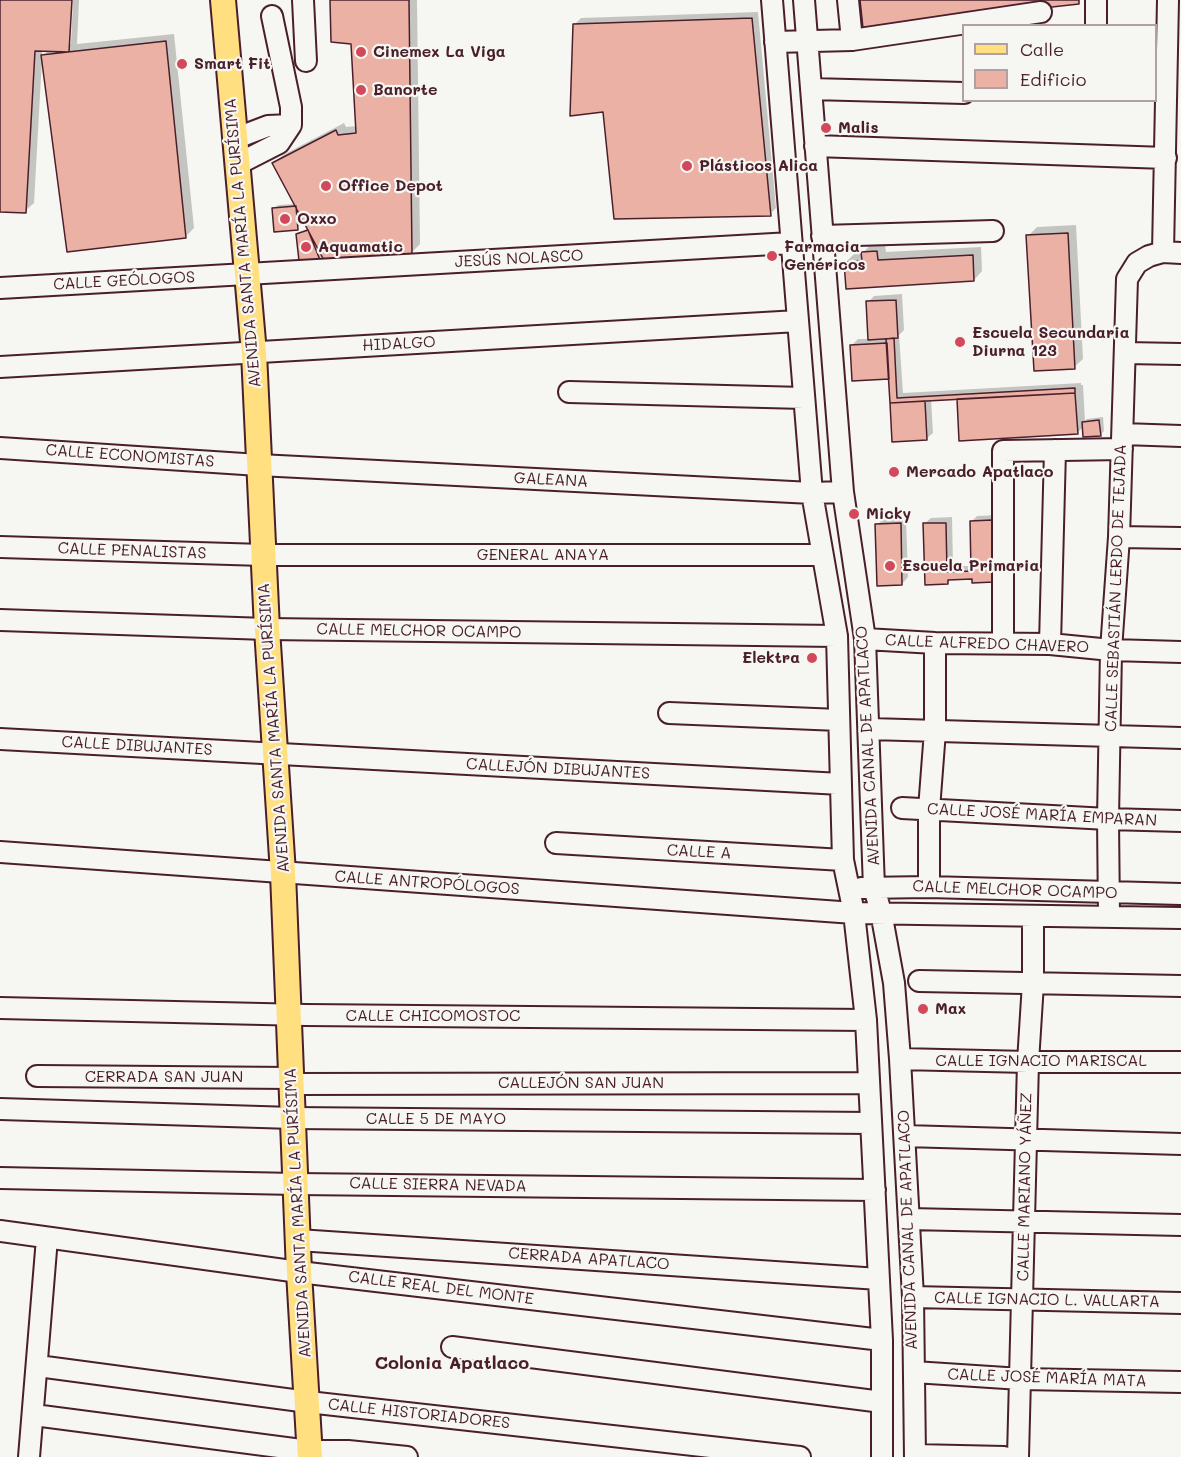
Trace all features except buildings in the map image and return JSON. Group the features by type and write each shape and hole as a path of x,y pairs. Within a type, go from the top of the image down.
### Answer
{"main road":[{"name":"AVENIDA SANTA MARÍA LA PURÍSIMA","path":"223,0 254,353 267,629 283,873 299,1272 310,1454"}],"street":[{"path":"303,0 306,61"},
{"name":"AVENIDA CANAL DE APATLACO","path":"772,0 812,493 837,636 843,860 854,913 866,1020 882,1340 882,1457"},
{"name":"AVENIDA CANAL DE APATLACO","path":"804,0 843,492 865,639 874,888 881,912 894,983 900,1059 913,1297 915,1456"},
{"path":"848,0 852,40"},
{"path":"1096,0 1096,24"},
{"path":"1168,0 1168,43 1162,99 1171,171 1172,253"},
{"path":"775,42 852,40 1041,12"},
{"path":"236,165 279,143 291,124 291,107 272,16"},
{"path":"811,89 962,93"},
{"path":"234,139 268,126 291,124"},
{"path":"815,146 1171,171"},
{"path":"822,236 993,231"},
{"name":"JESÚS NOLASCO","path":"248,274 791,243"},
{"name":"CALLE SEBASTIÁN LERDO DE TEJADA","path":"1109,916 1111,650 1119,537 1127,279 1137,263 1149,256 1172,253"},
{"name":"CALLE GEÓLOGOS","path":"0,288 248,274"},
{"name":"HIDALGO","path":"0,367 798,321"},
{"path":"1125,353 1181,354"},
{"path":"569,392 804,398"},
{"path":"1003,643 1003,451 1055,450 1181,436"},
{"name":"CALLE ECONOMISTAS","path":"0,448 259,465"},
{"path":"1050,644 1055,450"},
{"name":"GALEANA","path":"259,465 812,493 843,492"},
{"path":"1119,537 1181,538"},
{"name":"CALLE PENALISTAS","path":"0,547 263,555"},
{"name":"GENERAL ANAYA","path":"263,555 822,555"},
{"name":"CALLE MELCHOR OCAMPO","path":"0,620 267,629 837,636"},
{"name":"CALLE ALFREDO CHAVERO","path":"865,639 935,643 1050,644 1111,650 1181,652"},
{"path":"930,887 929,809 934,731 935,643"},
{"path":"669,713 839,720"},
{"path":"870,729 1181,738"},
{"name":"CALLE DIBUJANTES","path":"0,739 275,754"},
{"name":"CALLEJÓN DIBUJANTES","path":"275,754 841,784"},
{"name":"CALLE JOSÉ MARÍA EMPARAN","path":"902,808 1181,821"},
{"name":"CALLE A","path":"556,843 843,860"},
{"name":"CALLE ANTROPÓLOGOS","path":"0,852 854,913"},
{"name":"CALLE MELCHOR OCAMPO","path":"849,888 930,887 1181,894"},
{"name":"CALLE MELCHOR OCAMPO","path":"854,913 1181,918"},
{"name":"CALLE MARIANO YÁÑEZ","path":"1018,1457 1028,1062 1033,984 1033,916"},
{"path":"919,981 1181,986"},
{"name":"CALLE CHICOMOSTOC","path":"0,1008 288,1015 866,1020"},
{"name":"CALLE IGNACIO MARISCAL","path":"900,1059 1181,1062"},
{"name":"CERRADA SAN JUAN","path":"37,1076 292,1081"},
{"name":"CALLEJÓN SAN JUAN","path":"292,1081 869,1083"},
{"name":"CALLE 5 DE MAYO","path":"0,1109 293,1118 871,1123"},
{"path":"905,1136 1181,1144"},
{"name":"CALLE SIERRA NEVADA","path":"0,1178 296,1184 875,1190"},
{"path":"909,1219 1181,1225"},
{"name":"CALLE REAL DEL MONTE","path":"0,1231 299,1272 882,1340"},
{"path":"30,1457 47,1238"},
{"name":"CERRADA APATLACO","path":"298,1240 879,1279"},
{"name":"CALLE IGNACIO L. VALLARTA","path":"913,1297 1181,1303"},
{"path":"452,1347 882,1402"},
{"name":"CALLE HISTORIADORES","path":"38,1366 308,1402 800,1457"},
{"name":"CALLE JOSÉ MARÍA MATA","path":"914,1372 1021,1379 1181,1382"},
{"path":"34,1414 310,1454 348,1451 407,1457"},
{"path":"915,1456 1004,1457"}],"place":[{"name":"Cinemex La Viga","path":"361,52"},
{"name":"Smart Fit","path":"182,64"},
{"name":"Banorte","path":"361,90"},
{"name":"Malis","path":"826,128"},
{"name":"Plásticos Alica","path":"687,166"},
{"name":"Office Depot","path":"326,186"},
{"name":"Oxxo","path":"285,219"},
{"name":"Aquamatic","path":"306,247"},
{"name":"Farmacia Genéricos","path":"772,256"},
{"name":"Escuela Secundaria Diurna 123","path":"960,342"},
{"name":"Mercado Apatlaco","path":"894,472"},
{"name":"Micky","path":"854,514"},
{"name":"Escuela Primaria","path":"890,566"},
{"name":"Elektra","path":"812,658"},
{"name":"Max","path":"923,1009"}],"district":[{"name":"Colonia Apatlaco","path":"452,1363"}]}
